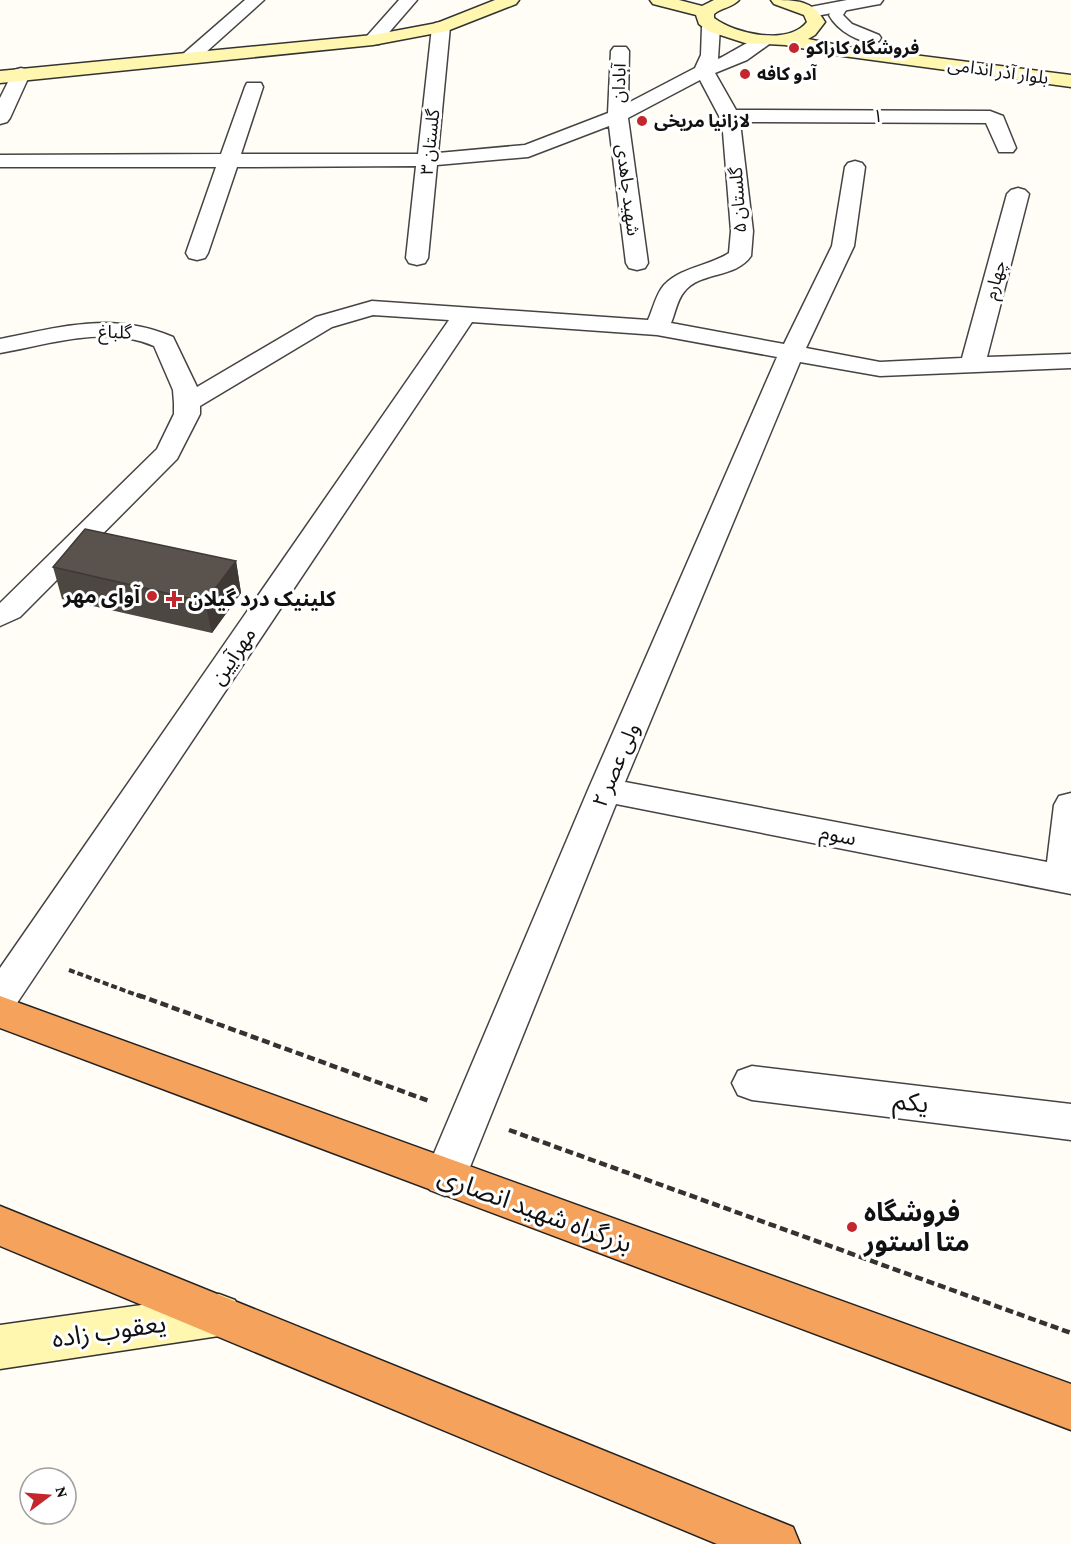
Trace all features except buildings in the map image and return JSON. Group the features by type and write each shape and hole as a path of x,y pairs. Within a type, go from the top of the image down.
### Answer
{"highway":[{"name":"بزرگراه شهید انصاری","path":"0,1012 1071,1407"},
{"path":"0,1226 776,1544"}],"main road":[{"path":"0,77 373,40 441,27 510,0"},
{"path":"659,0 718,6"},
{"name":"بلوار آذر اندامی","path":"718,6 741,38 774,40 1071,81"},
{"path":"774,40 808,32 800,8"},
{"name":"بلوار آذر اندامی","path":"800,8 874,38 1004,54"},
{"name":"یعقوب زاده","path":"0,1347 219,1315"}],"street":[{"path":"189,58 255,0"},
{"path":"373,40 408,0"},
{"path":"800,8 841,7 874,0"},
{"path":"704,70 710,55 718,6"},
{"name":"گلستان ۳","path":"417,258 429,160 441,27"},
{"path":"0,161 429,160 528,151 618,116 704,70 774,40"},
{"name":"آبادان","path":"618,116 620,51"},
{"name":"گلستان ۵","path":"657,328 673,289 687,278 725,266 740,256 742,231 733,132 729,116 704,70"},
{"path":"0,118 21,74"},
{"path":"197,252 254,87"},
{"name":"شهید جاهدی","path":"618,116 637,263"},
{"name":"۱","path":"729,116 990,117 996,120 1006,148"},
{"name":"ولی عصر ۲","path":"445,1177 605,790 791,354 843,246 855,168"},
{"name":"چهارم","path":"972,366 1018,194"},
{"path":"0,616 10,610 168,453 187,414 187,403 324,322 372,308 657,328 880,369 1071,361"},
{"name":"مهرآیین","path":"0,998 465,315"},
{"name":"گلباغ","path":"0,346 107,328 131,330 164,342 186,390 187,403"},
{"name":"سوم","path":"605,790 1066,880"},
{"path":"1066,880 1071,805"},
{"name":"یکم","path":"752,1083 1071,1122"}],"lane":[{"path":"841,7 836,15 839,21 847,28 874,38"}],"path":[{"path":"29,955 1071,1333"}],"place":[{"name":"فروشگاه کاراکو","path":"794,48"},
{"name":"آدو کافه","path":"745,74"},
{"name":"لازانیا مریخی","path":"642,121"},
{"name":"آوای مهر","path":"152,596"},
{"name":"کلینیک درد گیلان","path":"174,599"},
{"name":"فروشگاه متا استور","path":"852,1227"}]}
